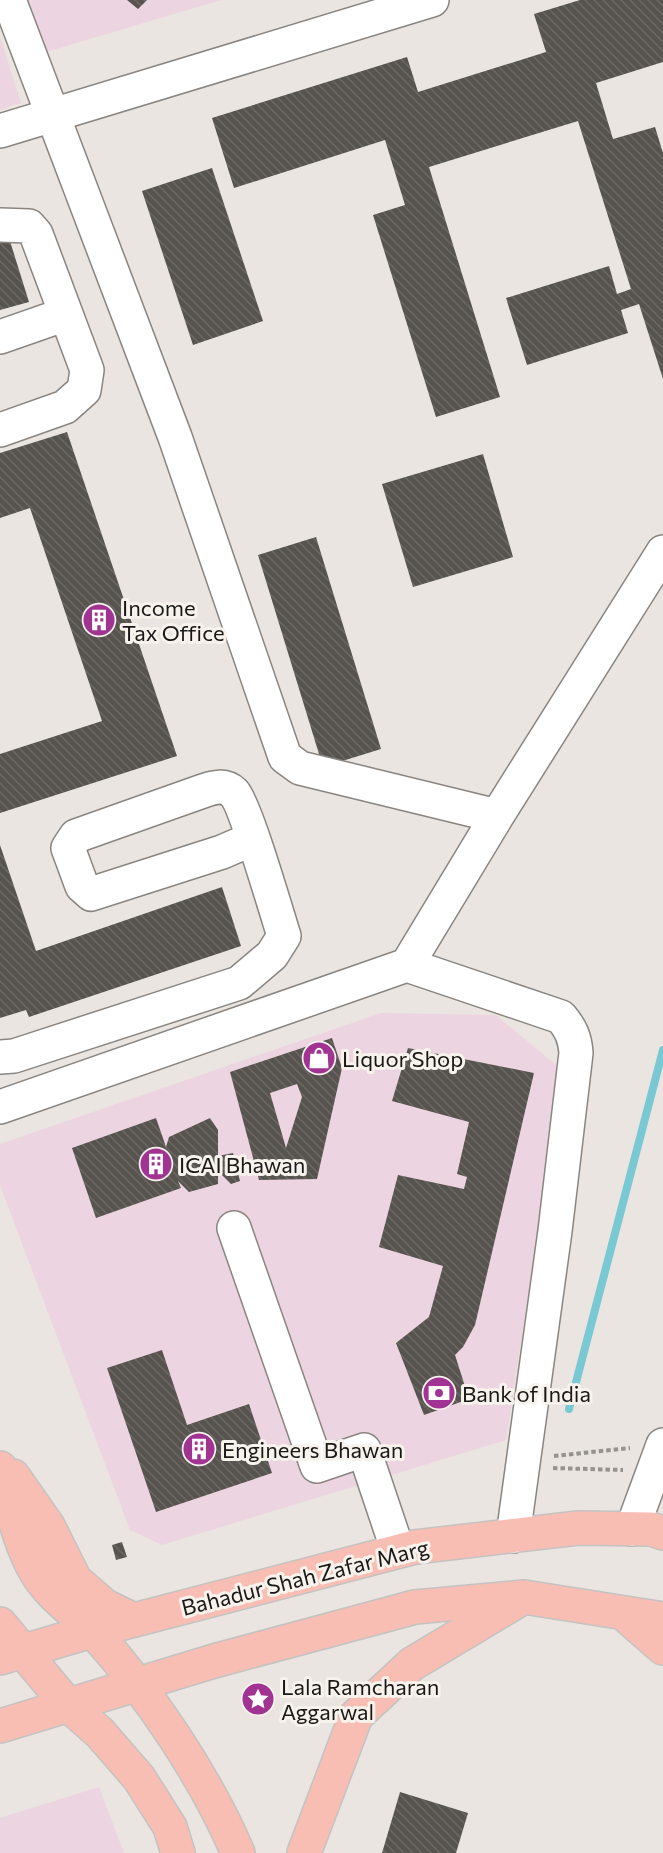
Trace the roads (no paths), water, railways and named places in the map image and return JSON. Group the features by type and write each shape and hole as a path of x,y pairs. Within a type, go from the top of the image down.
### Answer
{"main road":[{"path":"0,1457 48,1526 75,1580 105,1606 134,1620"},
{"path":"0,1468 27,1553 37,1573 53,1595 92,1631 135,1684 177,1742 229,1831 238,1853"},
{"name":"Bahadur Shah Zafar Marg","path":"12,1654 398,1551 578,1528 652,1529"},
{"path":"304,1853 356,1716 412,1664 524,1597"},
{"path":"0,1726 135,1684 415,1607 524,1597 663,1619"},
{"path":"622,1611 663,1648"},
{"path":"0,1624 12,1654 100,1732 139,1778 170,1827 178,1853"}],"lane":[{"path":"9,0 51,116 81,186 175,437 285,757 300,768 497,816"},
{"path":"0,131 432,0"},
{"path":"0,225 11,223 29,226 36,234 87,370 84,390 65,407 0,430"},
{"path":"0,338 66,314"},
{"path":"407,965 497,816 663,552"},
{"path":"0,1056 14,1056 239,983 272,955 284,936 252,839 235,794 219,787 81,832 71,840 68,848 82,886 91,894 222,852 252,839"},
{"path":"0,1107 407,965 561,1017 575,1041 555,1231 513,1536"},
{"path":"234,1228 317,1466 364,1450 398,1551"},
{"path":"650,1446 652,1529"}],"waterway":[{"path":"569,1409 663,1050"}],"place":[{"name":"Income Tax Office","path":"99,620"},
{"name":"Liquor Shop","path":"319,1058"},
{"name":"ICAI Bhawan","path":"156,1164"},
{"name":"Bank of India","path":"439,1393"},
{"name":"Engineers Bhawan","path":"199,1449"},
{"name":"Lala Ramcharan Aggarwal","path":"258,1699"}]}
